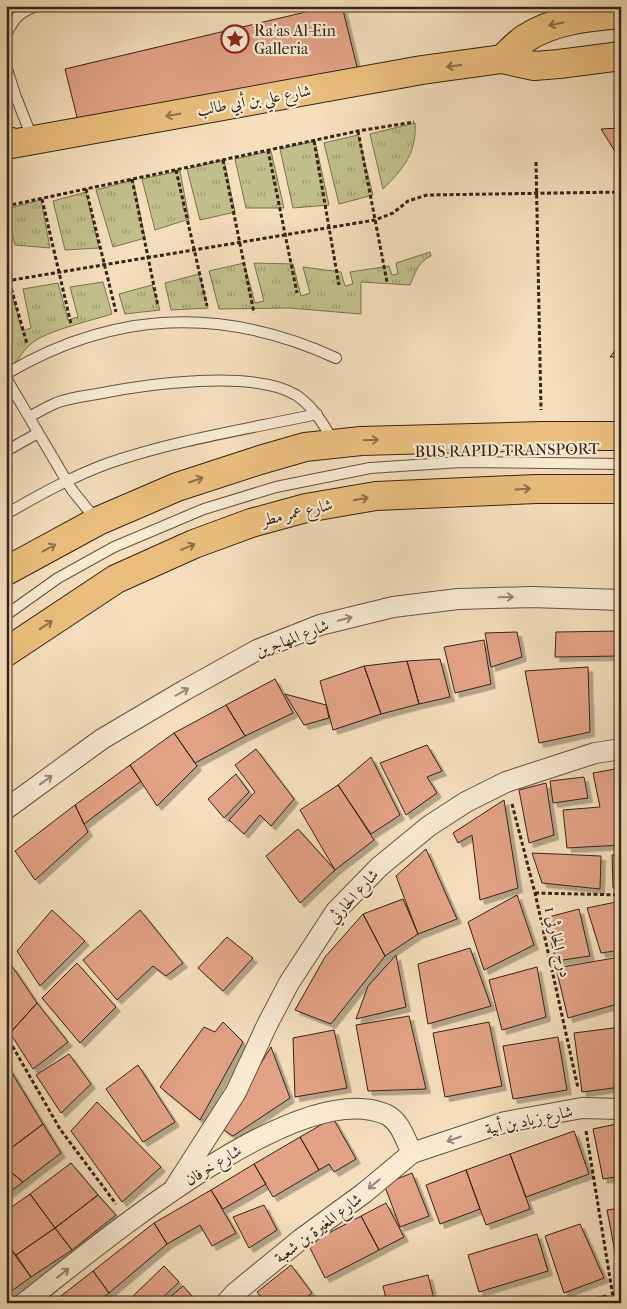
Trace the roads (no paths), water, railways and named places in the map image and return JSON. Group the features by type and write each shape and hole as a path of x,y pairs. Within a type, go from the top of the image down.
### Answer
{"main road":[{"path":"502,59 524,39 548,26 604,12"},
{"name":"شارع علي بن أبي طالب","path":"15,142 422,70 502,59 534,66 621,56"},
{"path":"6,572 98,521 177,487 218,472 305,447 361,440 621,436"},
{"name":"شارع عمر مطر","path":"6,652 116,579 194,544 251,523 306,508 376,496 536,489 621,489"}],"street":[{"name":"شارع المهاجرين","path":"6,809 102,739 185,690 257,650 320,625 393,607 458,599 531,597 621,600"},
{"name":"شارع الحارثي","path":"175,1187 236,1092 267,1024 289,983 336,911 379,867 430,826 466,802 506,782 595,753 621,749"},
{"name":"شارع زياد بن أبية","path":"412,1153 505,1122 582,1108 621,1109"},
{"name":"شارع خرفان","path":"24,1303 175,1187 243,1146 278,1129 319,1114 343,1110 355,1109 385,1114 397,1123 412,1153"},
{"name":"شارع المغيرة بن شعبة","path":"226,1303 302,1239 364,1193 412,1153"}],"lane":[{"path":"6,35 12,23 24,10 37,6"},
{"path":"6,66 16,97 15,142"},
{"path":"6,374 31,359 75,340 120,328 161,323 210,323 258,330 293,340 336,358"},
{"path":"6,378 79,500 98,521"},
{"path":"29,416 57,403 151,384 222,381 259,383 284,389 308,404 317,414 335,443"},
{"path":"6,514 67,481 107,464 148,450 317,414"},
{"path":"6,451 38,433"},
{"name":"BUS RAPID TRANSPORT","path":"6,615 58,578 114,547 204,509 276,487 370,468 461,462 621,464"}],"place":[{"name":"Ra'as Al-Ein Galleria","path":"235,39"}]}
